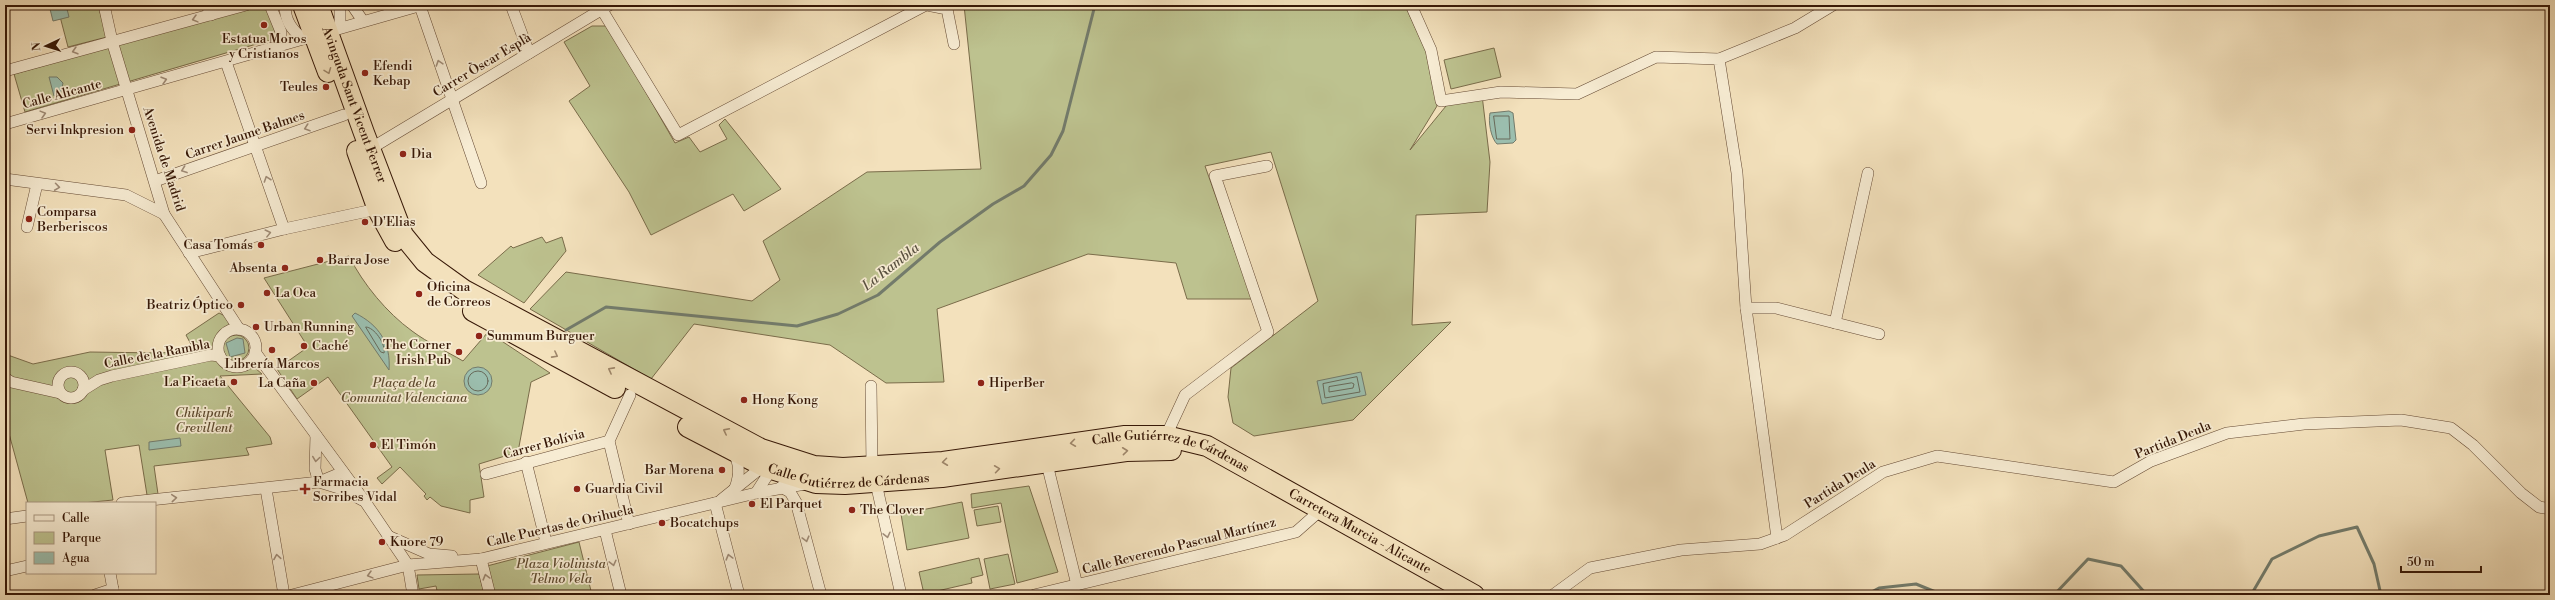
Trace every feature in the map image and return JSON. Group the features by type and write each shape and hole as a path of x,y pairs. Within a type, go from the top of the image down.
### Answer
{"highway":[{"name":"Avinguda Sant Vicent Ferrer","path":"303,5 321,33 370,148 385,207"},
{"name":"Avinguda Sant Vicent Ferrer","path":"318,5 321,33 344,115 385,207"},
{"name":"Calle Gutiérrez de Cárdenas","path":"385,207 397,246 423,276 456,301 733,451 763,458 815,474 874,475 1028,465 1126,451 1165,449 1207,454 1244,468"},
{"name":"Calle Gutiérrez de Cárdenas","path":"385,207 403,235 425,262 464,290 763,458"},
{"name":"Calle Gutiérrez de Cárdenas","path":"874,475 943,462 1125,436 1166,436 1207,446 1244,468"},
{"name":"Carretera Murcia - Alicante","path":"1244,468 1322,509 1474,595"}],"street":[{"name":"Avenida de Madrid","path":"104,5 112,41 164,214 239,329"},
{"path":"5,71 112,41 209,10 246,5"},
{"path":"270,5 281,32 281,45"},
{"path":"285,5 286,18 293,31 321,33 340,5"},
{"path":"352,5 363,21"},
{"path":"421,5 481,183"},
{"name":"Calle Alicante","path":"5,124 127,91 321,33 421,5"},
{"path":"511,5 529,53"},
{"path":"603,7 678,134 927,5 947,9 954,44"},
{"path":"1411,5 1431,50 1441,100 1501,92 1576,94 1656,57 1719,59 1795,28 1833,5"},
{"name":"Carrer Òscar Esplà","path":"370,148 452,100 603,7"},
{"path":"1719,59 1737,172 1746,308 1777,538"},
{"path":"226,62 284,229"},
{"name":"Carrer Jaume Balmes","path":"155,181 344,115"},
{"path":"1166,436 1185,395 1268,332 1215,176 1267,166"},
{"path":"1835,323 1868,173"},
{"path":"5,179 126,195 164,214"},
{"path":"27,227 37,184"},
{"path":"190,252 284,229 385,207"},
{"path":"1746,308 1776,308 1879,334"},
{"path":"239,329 250,334 256,346 255,352 249,362 237,366 226,363 220,356 218,347 222,336 227,332 239,329"},
{"path":"255,352 366,503 408,565 412,595"},
{"name":"Calle de la Rambla","path":"83,390 99,380 211,355 220,356"},
{"path":"5,378 12,382 60,393 67,398 75,398 83,390 84,383 81,376 68,372 59,380 40,388"},
{"name":"Calle de la Rambla","path":"81,376 99,380"},
{"path":"59,380 60,393"},
{"path":"871,386 874,475 901,595"},
{"path":"629,524 610,441 630,395"},
{"name":"Partida Deula","path":"1553,595 1590,568 1681,550 1760,544 1777,538 1883,472 1937,456 2114,482 2151,461 2227,433 2304,424 2388,421 2422,423 2451,428 2473,445 2521,493 2539,507 2550,509"},
{"path":"316,435 315,469 319,482"},
{"name":"Carrer Bolívia","path":"486,474 526,462 610,441"},
{"path":"733,451 739,467 739,478 736,488"},
{"path":"756,493 767,476 763,458"},
{"name":"Calle Puertas de Orihuela","path":"715,503 736,488 763,458"},
{"path":"1028,465 1036,470 1049,472 1061,467 1066,460"},
{"path":"526,462 546,542"},
{"path":"133,502 266,490 319,482 343,472"},
{"path":"1049,472 1077,585"},
{"name":"Calle Puertas de Orihuela","path":"408,565 481,559 546,542 605,530 781,487 815,474"},
{"path":"319,482 342,490 366,503"},
{"path":"781,487 790,492 796,502 821,595"},
{"path":"266,490 284,595"},
{"path":"715,503 739,595"},
{"name":"Calle Reverendo Pascual Martínez","path":"1034,595 1296,532 1322,509"},
{"path":"5,519 26,516"},
{"path":"605,530 621,595"},
{"name":"Calle Puertas de Orihuela","path":"388,536 429,554 481,559"},
{"path":"292,595 408,565 429,554"},
{"path":"481,559 490,595"},
{"path":"5,571 26,566"},
{"path":"95,595 113,592 110,574"},
{"path":"1445,579 1464,595"}],"green space":[{"path":"57,5 98,5 107,37 68,47"},
{"path":"257,5 267,5 277,38 25,112 14,74"},
{"path":"964,5 1405,5 1426,51 1437,106 1410,150 1455,95 1482,95 1490,162 1487,212 1416,215 1412,325 1451,322 1353,420 1254,436 1233,423 1228,397 1231,368 1318,301 1271,152 1205,166 1252,299 1187,299 1176,263 1088,254 937,309 944,382 886,383 830,345 694,324 651,379 530,309 566,272 752,301 780,280 763,241 867,172 981,169"},
{"path":"592,26 608,26 675,143 689,137 700,152 727,139 719,125 725,119 781,189 744,211 733,194 651,235 629,192 569,101 590,86 564,42"},
{"path":"1494,48 1501,77 1451,89 1444,60"},
{"path":"542,237 546,243 562,237 566,251 524,303 478,275 511,246 513,248"},
{"name":"Plaça de la Comunitat Valenciana","path":"349,256 368,287 385,307 403,324 431,343 463,361 488,332 550,373 531,382 518,452 479,464 484,497 470,500 470,513 441,506 430,497 427,500 424,496 426,494 400,467 382,484 377,478 392,467 328,377 297,399 277,369 308,347 264,278"},
{"name":"Chikipark Crevillent","path":"219,313 227,317 234,325 226,328 220,333 216,340 214,354 217,360 222,366 230,370 236,371 255,368 262,374 220,376 270,437 272,444 246,448 249,455 154,466 158,494 147,495 139,445 105,450 113,500 93,502 28,502 5,419 5,354 33,364 90,352 161,353 194,350 186,335"},
{"path":"236,335 245,339 249,348 245,357 236,361 227,357 223,348 227,339"},
{"path":"1029,486 1058,572 1017,583 1001,503 972,508 971,494"},
{"path":"962,502 969,538 907,550 901,514"},
{"path":"998,506 1001,522 977,526 974,510"},
{"name":"Plaza Violinista Telmo Vela","path":"579,542 592,595 495,595 487,566"},
{"path":"1008,554 1015,584 990,589 984,559"},
{"path":"979,558 983,575 971,578 972,583 924,594 919,572"},
{"path":"479,574 485,595 438,595 436,586 419,589 417,575"}],"water":[{"path":"49,5 66,5 69,17 53,21"},
{"path":"49,77 57,77 63,83 61,92 54,96"},
{"path":"1509,111 1513,113 1516,140 1513,143 1497,144 1490,130 1490,113"},
{"path":"355,313 371,323 382,336 388,351 389,370 352,316"},
{"path":"237,338 243,339 245,353 230,357 226,343"},
{"path":"478,367 484,368 488,371 491,375 491,387 488,391 484,394 478,395 472,394 468,391 465,387 464,381 465,375 468,371 472,368"},
{"path":"1361,372 1366,395 1322,404 1317,381"},
{"path":"180,438 181,446 149,450 149,442"}],"waterway":[{"name":"La Rambla","path":"566,330 606,307 797,326 838,314 878,295 940,242 993,204 1024,186 1051,155 1063,131 1095,5"},
{"path":"2251,595 2272,559 2319,536 2357,527 2374,564 2381,595"},
{"path":"2054,595 2088,559 2121,566 2147,595"},
{"path":"1866,595 1879,588 1916,584 1943,595"}],"place":[{"name":"Estatua Moros y Cristianos","path":"264,25"},
{"name":"Efendi Kebap","path":"365,73"},
{"name":"Teules","path":"326,87"},
{"name":"Servi Inkpresion","path":"132,130"},
{"name":"Dia","path":"403,154"},
{"name":"Comparsa Berberiscos","path":"29,219"},
{"name":"D'Elias","path":"365,222"},
{"name":"Casa Tomás","path":"261,245"},
{"name":"Barra Jose","path":"320,260"},
{"name":"Absenta","path":"285,268"},
{"name":"La Oca","path":"267,293"},
{"name":"Oficina de Correos","path":"419,294"},
{"name":"Beatriz Óptico","path":"241,305"},
{"name":"Urban Running","path":"256,327"},
{"name":"Summum Burguer","path":"479,336"},
{"name":"Caché","path":"304,346"},
{"name":"Librería Marcos","path":"272,350"},
{"name":"The Corner Irish Pub","path":"459,352"},
{"name":"La Picaeta","path":"234,382"},
{"name":"La Caña","path":"314,383"},
{"name":"HiperBer","path":"981,383"},
{"name":"Hong Kong","path":"744,400"},
{"name":"El Timón","path":"373,445"},
{"name":"Bar Morena","path":"722,470"},
{"name":"Farmacia Sorribes Vidal","path":"305,489"},
{"name":"Guardia Civil","path":"577,489"},
{"name":"El Parquet","path":"752,504"},
{"name":"The Clover","path":"852,510"},
{"name":"Bocatchups","path":"662,523"},
{"name":"Kuore 79","path":"382,542"}]}
